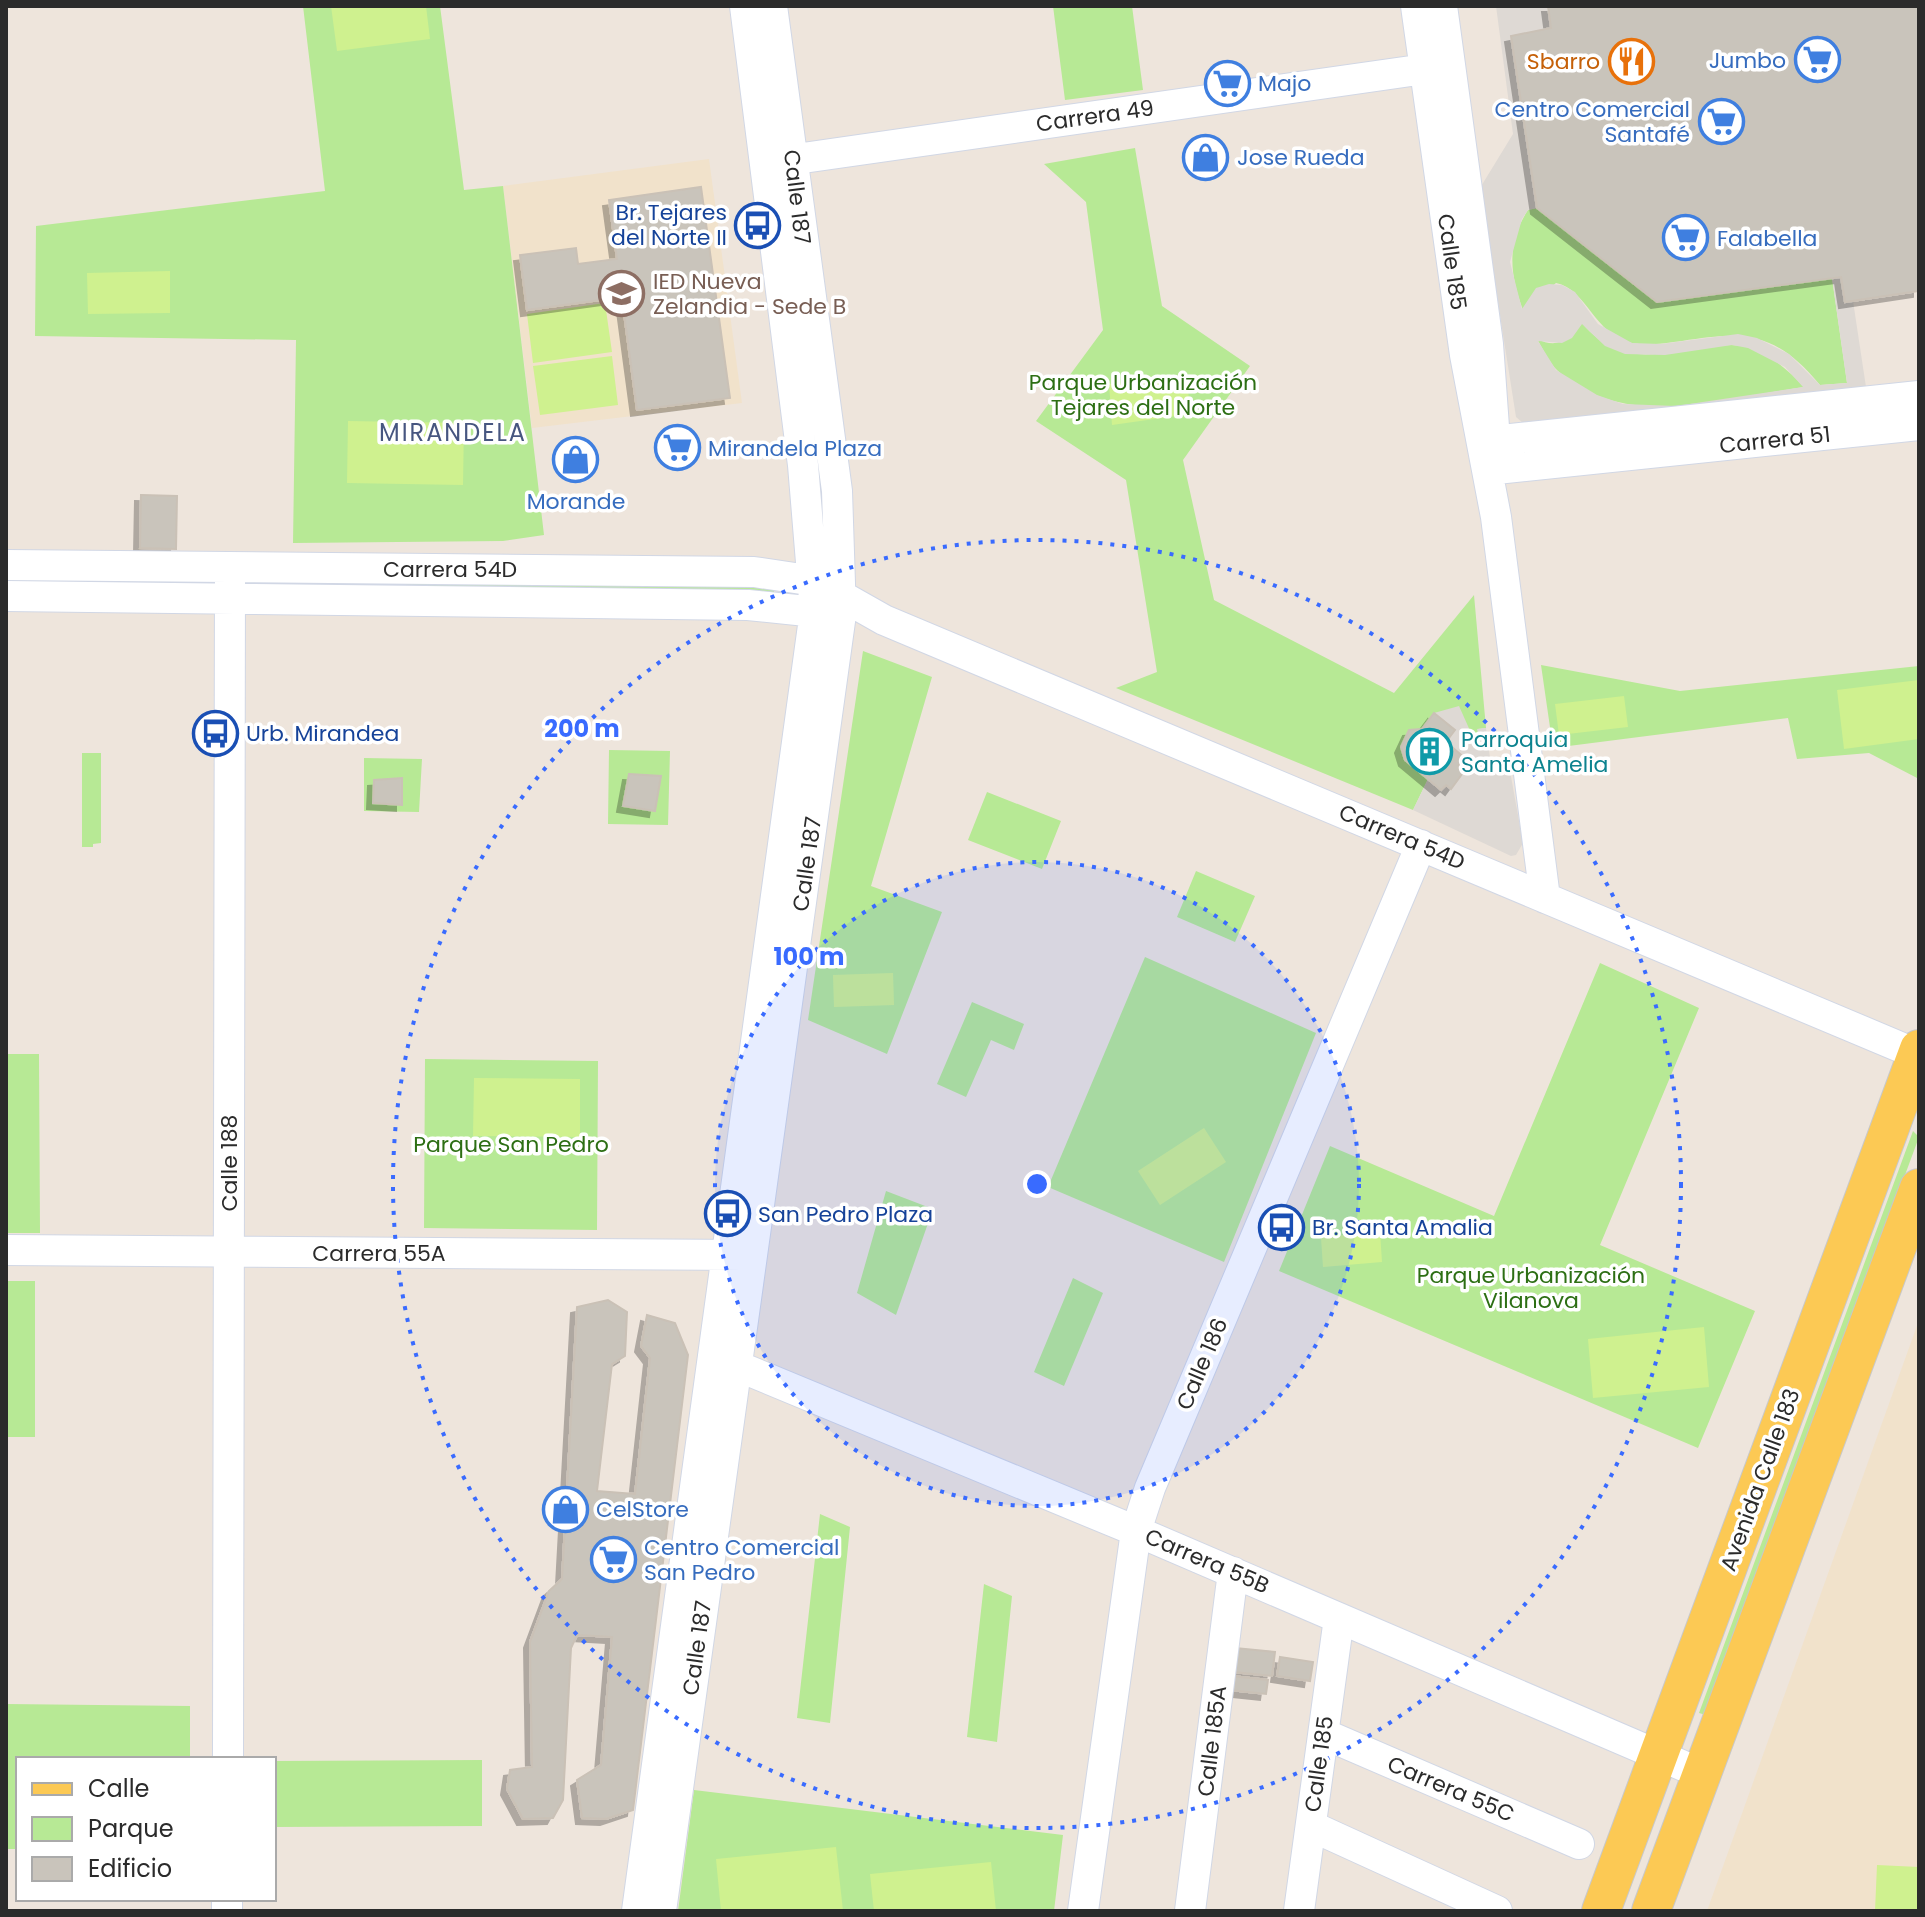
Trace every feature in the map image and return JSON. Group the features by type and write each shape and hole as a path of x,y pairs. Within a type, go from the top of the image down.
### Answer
{"main road":[{"name":"Avenida Calle 183","path":"1601,1911 1918,1052"},
{"name":"Avenida Calle 183","path":"1651,1911 1919,1188"}],"street":[{"name":"Calle 187","path":"745,6 778,162"},
{"name":"Calle 187","path":"661,1911 724,1360 828,600 778,162 772,6"},
{"name":"Calle 185","path":"1416,6 1465,355 1490,455"},
{"name":"Calle 185","path":"1442,6 1488,344 1490,455 1496,517 1545,898"},
{"name":"Carrera 49","path":"778,162 1425,69"},
{"name":"Carrera 51","path":"1490,455 1632,439 1919,396"},
{"name":"Carrera 51","path":"1632,439 1919,425"},
{"name":"Carrera 54D","path":"6,565 754,572 884,620 1918,1052"},
{"name":"Calle 188","path":"228,1757 230,568"},
{"name":"Carrera 54D","path":"6,596 748,605 828,600"},
{"name":"Calle 186","path":"1083,1911 1136,1531 1156,1474 1421,845"},
{"name":"Carrera 55A","path":"6,1250 738,1255"},
{"name":"Calle 187","path":"637,1911 724,1360"},
{"name":"Carrera 55B","path":"724,1360 1233,1572 1700,1773"},
{"name":"Calle 185A","path":"1190,1911 1233,1572"},
{"name":"Calle 185","path":"1299,1911 1339,1618"},
{"name":"Carrera 55C","path":"1324,1734 1579,1844"},
{"path":"1311,1826 1497,1911"}],"shaded area":[{"path":"1496,6 1548,6 1551,28 1511,36 1537,208 1528,210 1522,219 1510,262 1522,309 1536,288 1549,284 1562,285 1575,292 1598,324 1632,343 1661,344 1738,334 1757,338 1789,354 1820,385 1847,383 1832,278 1841,277 1845,302 1853,301 1866,387 1523,423 1516,417 1480,188 1513,134","holes":["1582,324 1605,346 1625,354 1665,355 1732,345 1748,348 1785,367 1803,387 1676,406 1623,404 1597,395 1556,370 1538,341 1562,343 1572,338"]},
{"name":"IED Nueva Zelandia - Sede B","path":"709,159 742,403 532,428 503,186"},
{"path":"1459,706 1476,744 1480,742 1477,729 1486,728 1492,773 1510,771 1523,843 1516,855 1511,856 1413,810 1428,779 1451,788 1465,770 1459,765 1465,757 1446,742 1434,713"},
{"path":"1919,1320 1919,1911 1707,1911"}],"green space":[{"path":"303,6 440,6 464,190 503,186 544,535 503,541 293,543 296,340 35,336 36,226 325,191"},
{"path":"331,6 426,6 430,39 337,51"},
{"path":"1053,6 1132,6 1143,90 1065,100"},
{"name":"Parque Urbanización Tejares del Norte","path":"1135,148 1162,306 1250,366 1183,460 1214,600 1394,693 1474,595 1486,728 1478,729 1480,743 1476,744 1434,713 1422,729 1409,730 1401,747 1404,759 1428,779 1413,810 1116,688 1157,672 1126,480 1036,421 1103,330 1086,202 1044,164"},
{"path":"1537,208 1657,302 1832,278 1847,383 1820,385 1789,354 1758,339 1724,336 1657,344 1632,343 1608,331 1576,294 1556,283 1523,310 1513,272 1513,247 1528,210"},
{"path":"170,271 170,313 88,314 87,273"},
{"path":"605,303 612,352 533,363 527,314"},
{"path":"1582,323 1599,339 1616,349 1634,354 1742,346 1762,353 1804,387 1676,406 1644,406 1613,401 1584,390 1558,371 1537,339 1557,343 1573,334"},
{"path":"612,356 618,405 540,415 533,366"},
{"path":"1187,376 1190,414 1112,425 1109,384"},
{"path":"348,421 464,423 463,485 347,483"},
{"path":"246,579 774,586 774,593 246,587"},
{"path":"863,651 932,677 871,886 942,912 887,1054 808,1020"},
{"path":"1541,665 1680,691 1919,666 1919,779 1869,753 1797,759 1788,718 1553,748"},
{"path":"1919,680 1919,739 1844,749 1837,690"},
{"path":"1624,696 1628,727 1559,735 1555,704"},
{"path":"609,750 670,751 668,825 608,824"},
{"path":"82,753 101,753 101,843 93,844 93,847 82,847"},
{"path":"364,758 422,759 419,812 364,811"},
{"path":"987,792 1061,821 1042,869 968,840"},
{"path":"1196,871 1255,896 1235,942 1177,917"},
{"path":"1145,957 1316,1033 1224,1262 1048,1187"},
{"name":"Parque Urbanización Vilanova","path":"1600,963 1699,1008 1600,1245 1755,1311 1698,1448 1279,1271 1330,1146 1494,1216"},
{"path":"893,973 894,1005 834,1007 833,975"},
{"path":"972,1002 1024,1024 1014,1050 991,1040 966,1097 937,1084"},
{"path":"6,1054 39,1054 40,1233 6,1233"},
{"name":"Parque San Pedro","path":"425,1059 598,1061 597,1230 424,1228"},
{"path":"474,1078 580,1079 580,1137 473,1136"},
{"path":"1204,1128 1226,1162 1160,1205 1138,1171"},
{"path":"1913,1131 1919,1137 1706,1715 1699,1713"},
{"path":"886,1191 933,1209 896,1315 857,1293"},
{"path":"1380,1232 1382,1262 1323,1267 1321,1237"},
{"path":"1073,1278 1103,1293 1064,1386 1034,1372"},
{"path":"6,1281 35,1281 35,1437 6,1437"},
{"path":"1704,1327 1709,1387 1593,1398 1588,1339"},
{"path":"820,1514 850,1527 830,1723 797,1718"},
{"path":"984,1584 1012,1596 997,1742 967,1737"},
{"path":"6,1704 190,1706 190,1757 16,1757 16,1849 6,1849"},
{"path":"482,1760 482,1826 276,1827 276,1761"},
{"path":"694,1790 1063,1835 1054,1911 678,1911"},
{"path":"836,1847 843,1911 721,1911 716,1859"},
{"path":"991,1862 996,1911 874,1911 870,1874"},
{"path":"1877,1865 1919,1867 1919,1911 1875,1911"}],"building":[{"name":"Centro Comercial Santafé","path":"1548,6 1919,6 1919,291 1845,302 1841,277 1657,302 1537,208 1511,36 1551,28"},
{"path":"701,187 730,398 637,410 619,276 605,278 608,299 527,310 520,255 576,248 578,264 617,259 609,200"},
{"path":"141,495 177,496 176,549 140,548"},
{"name":"Parroquia Santa Amelia","path":"1434,713 1455,730 1446,742 1465,758 1459,765 1465,770 1451,789 1446,785 1441,790 1405,760 1401,747 1409,730 1422,729"},
{"path":"629,774 661,776 655,811 623,806"},
{"path":"402,778 402,805 373,803 374,780"},
{"name":"Centro Comercial San Pedro","path":"608,1300 627,1312 625,1356 612,1364 597,1491 635,1494 650,1358 641,1346 647,1315 675,1323 688,1355 633,1810 606,1819 582,1818 577,1780 601,1765 612,1637 577,1635 571,1648 563,1800 553,1818 523,1819 507,1789 510,1770 532,1767 530,1642 549,1591 562,1579 577,1307"},
{"path":"1235,1648 1275,1652 1272,1676 1233,1672"},
{"path":"1280,1657 1313,1662 1310,1681 1277,1676"},
{"path":"1232,1676 1268,1680 1266,1694 1230,1690"}],"place":[{"name":"Jumbo","path":"1817,60"},
{"name":"Sbarro","path":"1631,61"},
{"name":"Majo","path":"1227,83"},
{"name":"Centro Comercial Santafé","path":"1721,122"},
{"name":"Jose Rueda","path":"1206,157"},
{"name":"Br. Tejares del Norte II","path":"758,225"},
{"name":"Falabella","path":"1686,238"},
{"name":"IED Nueva Zelandia - Sede B","path":"622,294"},
{"name":"Mirandela Plaza","path":"677,448"},
{"name":"Morande","path":"576,460"},
{"name":"Urb. Mirandea","path":"215,733"},
{"name":"Parroquia Santa Amelia","path":"1430,752"},
{"name":"San Pedro Plaza","path":"727,1214"},
{"name":"Br. Santa Amalia","path":"1281,1227"},
{"name":"CelStore","path":"565,1509"},
{"name":"Centro Comercial San Pedro","path":"613,1560"}],"district":[{"name":"MIRANDELA","path":"453,432"}]}
